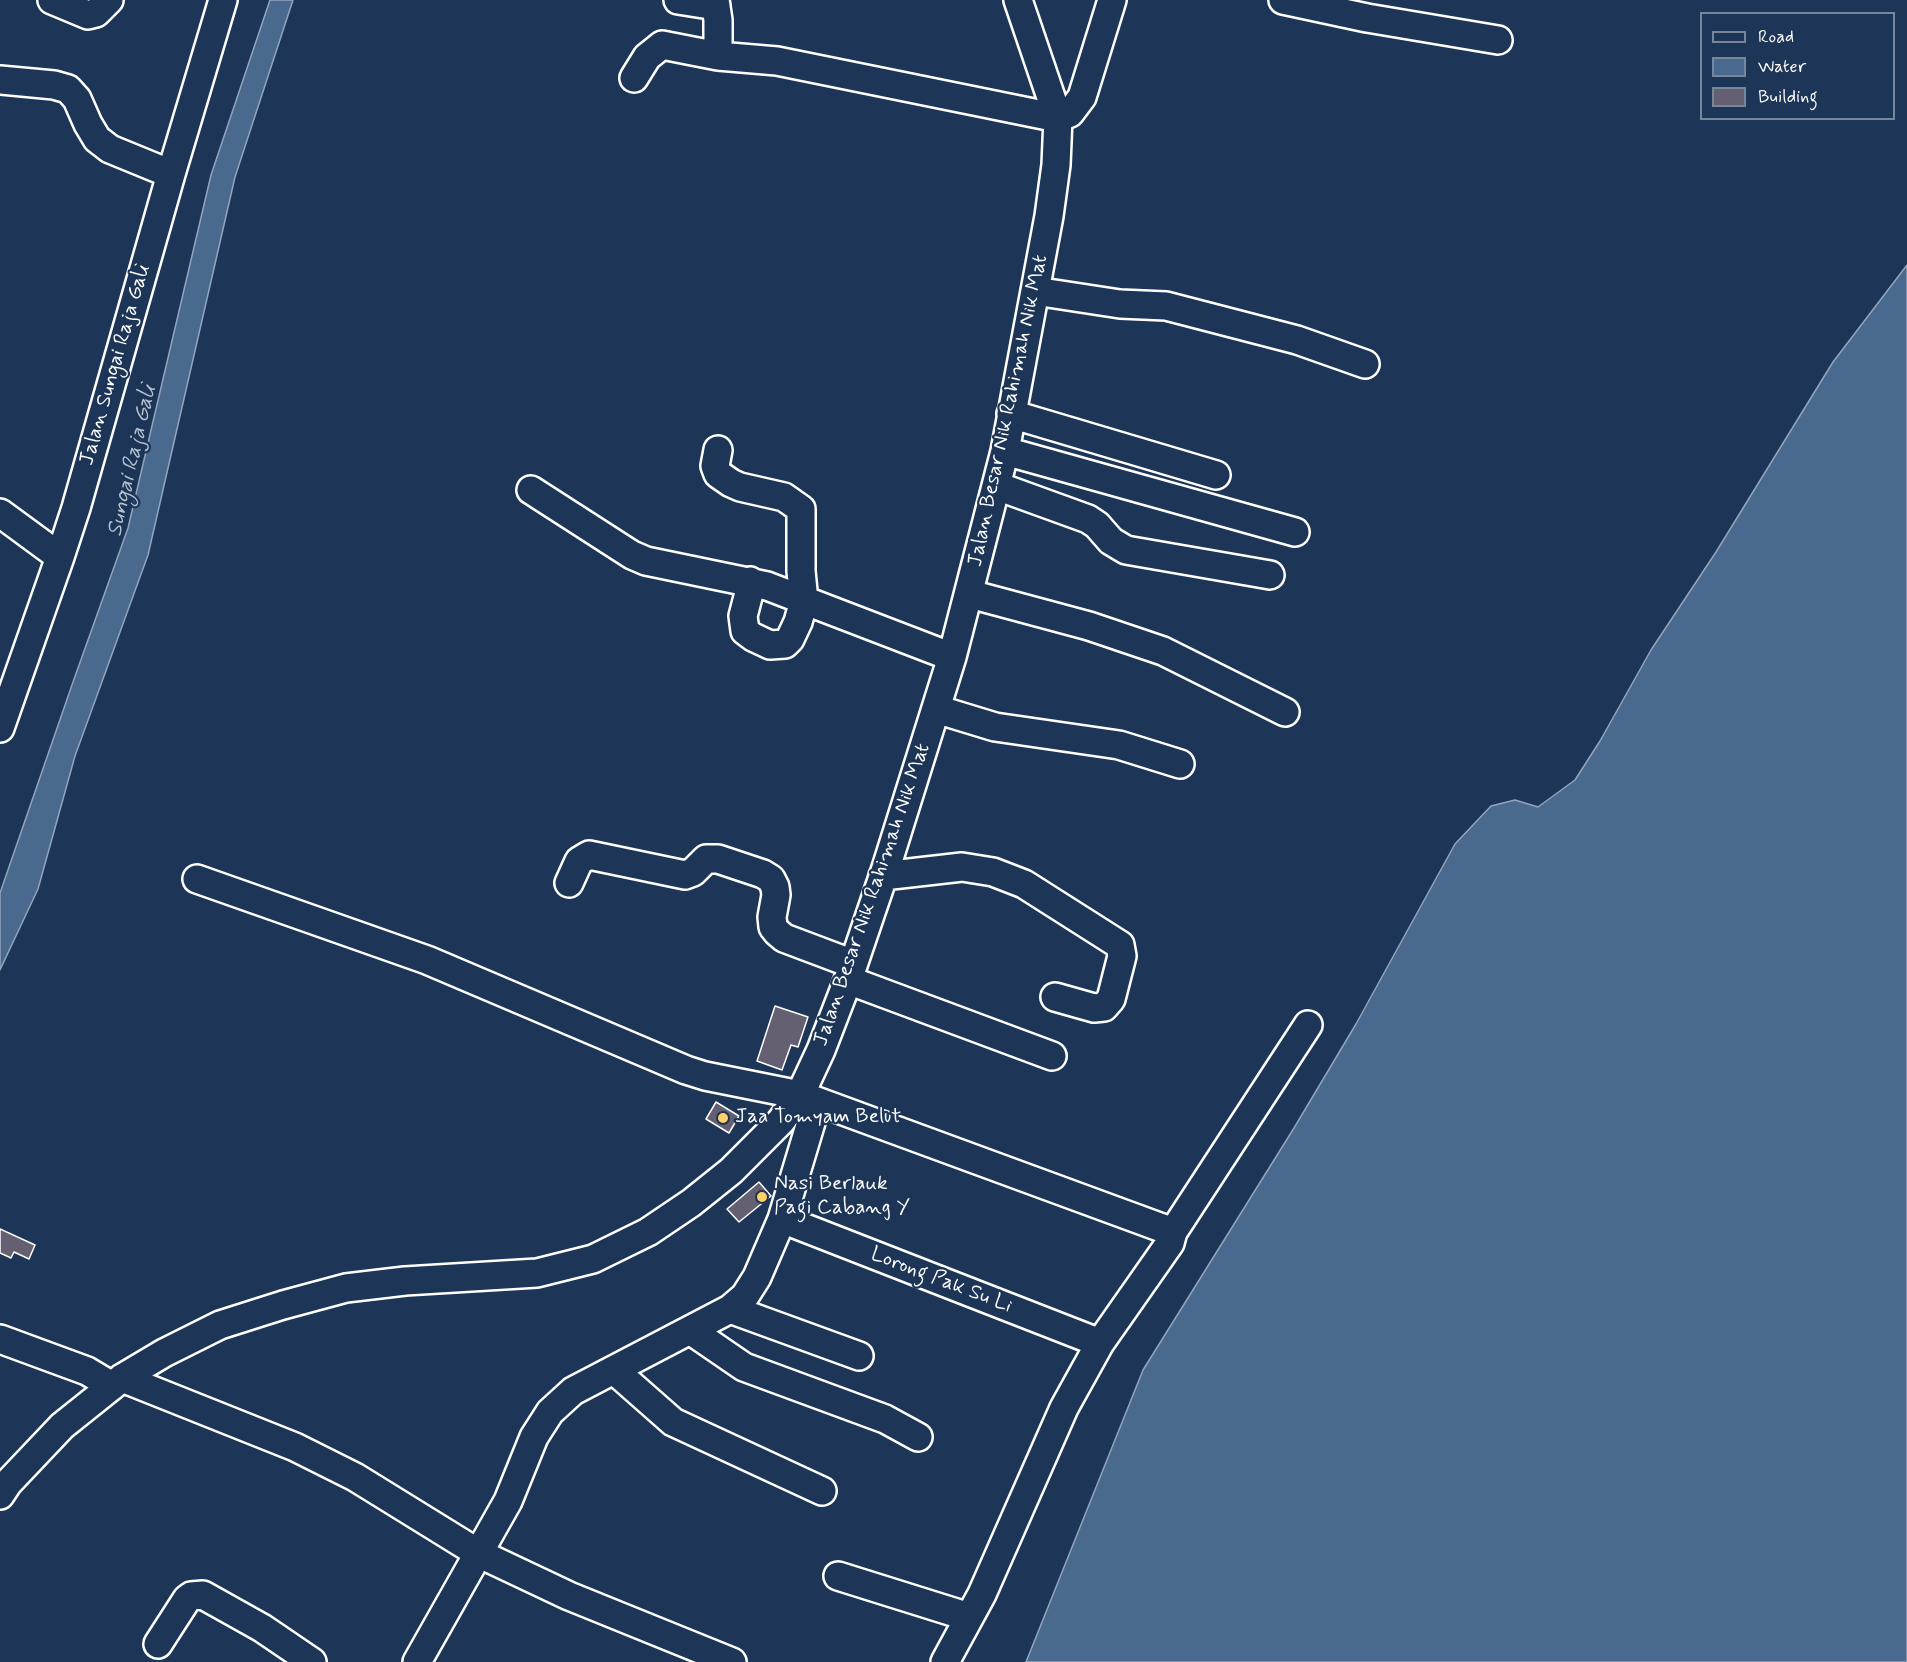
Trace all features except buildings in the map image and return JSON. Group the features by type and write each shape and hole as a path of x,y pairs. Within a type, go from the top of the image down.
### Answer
{"street":[{"path":"51,0 88,15 96,13 109,0"},
{"path":"678,0 716,3 718,56"},
{"name":"Jalan Besar Nik Rahimah Nik Mat","path":"0,1495 8,1483 62,1426 117,1382 164,1353 220,1325 346,1288 405,1281 537,1273 593,1258 648,1232 691,1203 731,1171 780,1121 807,1098 821,1050 883,876 952,657 998,486 1005,451 1056,165 1058,118 1018,0"},
{"path":"634,78 646,57 662,45 718,56 786,63 1058,118 1070,113 1082,97 1112,0"},
{"path":"1283,0 1498,40"},
{"name":"Jalan Sungai Raja Gali","path":"0,728 60,557 171,174 214,3"},
{"path":"0,80 54,85 68,89 77,99 97,139 110,149 171,174"},
{"path":"1035,291 1120,304 1162,306 1185,310 1297,340 1365,364"},
{"path":"1011,414 1216,475"},
{"path":"718,450 715,466 718,474 740,487 784,497 801,508 801,571 804,602 790,639 785,644 770,645 745,631 743,616 750,581"},
{"path":"1005,451 1295,532"},
{"path":"998,486 1088,519 1097,525 1111,541 1126,550 1270,575"},
{"path":"531,490 632,555 646,561 767,586 952,657"},
{"path":"0,513 60,557"},
{"path":"970,594 1089,626 1163,651 1285,712"},
{"path":"936,709 1001,728 1119,745 1180,764"},
{"path":"569,883 579,861 589,855 685,875 693,872 706,859 718,859 763,874 771,879 775,887 773,927 784,938 850,972 1052,1056"},
{"path":"883,876 962,867 993,872 1024,884 1120,945 1122,956 1111,999 1104,1007 1094,1008 1055,997"},
{"path":"197,879 427,960 686,1070 807,1098 1173,1232"},
{"path":"945,1662 982,1594 1064,1408 1100,1343 1170,1243 1173,1232 1308,1025"},
{"path":"417,1662 508,1501 534,1437 550,1412 573,1391 730,1309 746,1296 782,1219 812,1119 807,1098"},
{"name":"Lorong Pak Su Li","path":"782,1219 1100,1343"},
{"path":"730,1309 859,1356"},
{"path":"690,1330 744,1366 885,1419 918,1437"},
{"path":"0,1339 295,1447 355,1477 478,1553 569,1596 732,1662"},
{"path":"614,1370 673,1422 822,1491"},
{"path":"838,1576 969,1617"},
{"path":"159,1644 187,1599 191,1596 203,1595 262,1628 312,1662"}],"water":[{"path":"270,0 293,0 235,177 148,555 75,756 38,889 0,970 0,893 128,528 211,175"},
{"path":"1907,265 1907,1662 1026,1662 1143,1370 1356,1024 1455,844 1491,806 1515,800 1538,807 1575,780 1600,741 1651,650 1716,552 1833,362"}],"place":[{"name":"Jaa Tomyam Belut","path":"723,1118"},
{"name":"Nasi Berlauk Pagi Cabang Y","path":"762,1197"}],"water label":[{"name":"Sungai Raja Gali","path":"133,461"}]}
